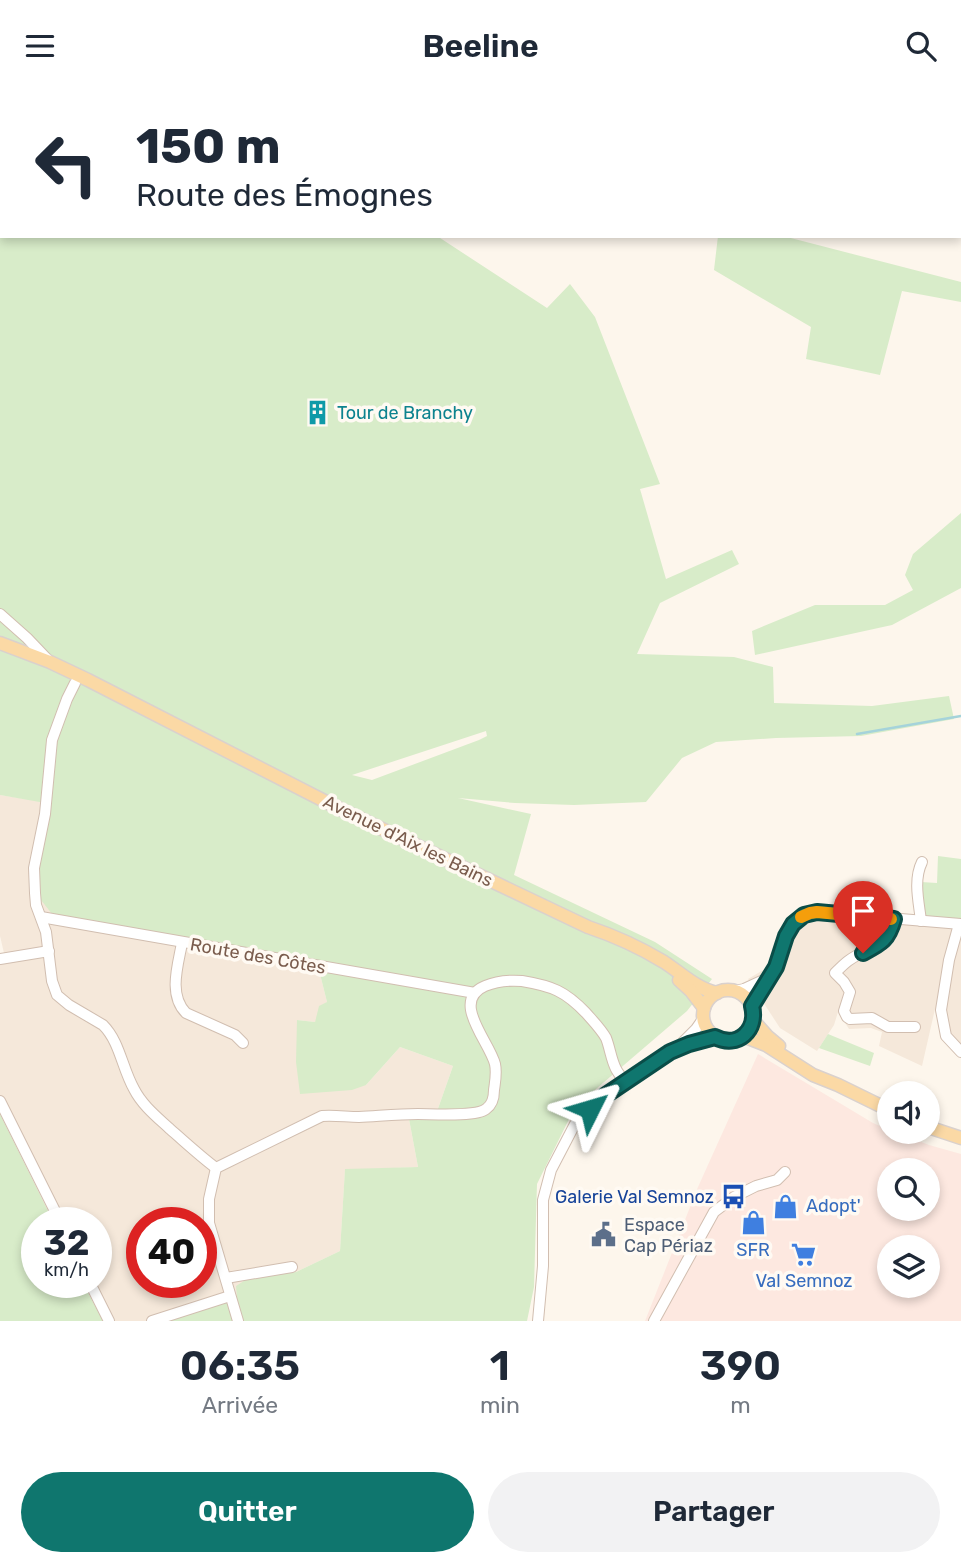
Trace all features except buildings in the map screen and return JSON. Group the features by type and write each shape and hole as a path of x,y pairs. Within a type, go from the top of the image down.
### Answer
{"main road":[{"name":"Avenue d'Aix les Bains","path":"0,643 50,662 340,809 588,927 608,933 645,952 708,991 717,993"},
{"name":"Avenue d'Aix les Bains","path":"0,651 44,668 178,732 229,753"},
{"name":"Avenue d'Aix les Bains","path":"588,927 605,940 669,973 691,991 704,1014"},
{"path":"726,990 735,991 748,999 752,1006 753,1020 743,1036 731,1041 719,1039 707,1029 704,1014 709,999 726,990"},
{"path":"753,1020 775,1043 838,1085"},
{"path":"743,1036 766,1045 797,1066 877,1105"},
{"path":"940,1130 961,1138"}],"street":[{"path":"0,614 50,662"},
{"path":"75,683 55,729 50,750 45,814 34,868 34,893 46,932 52,981 57,995 108,1029 128,1078 139,1097 216,1168"},
{"path":"921,921 917,884 922,862"},
{"path":"752,1006 776,967 786,936 793,924 804,915 817,912 960,924 948,960 942,1010 946,1036 961,1052"},
{"name":"Route des Côtes","path":"41,917 475,993"},
{"path":"894,919 890,934 883,943 847,961 835,973 849,992 844,1011 847,1017 872,1019 888,1027 915,1027"},
{"path":"182,943 175,984 182,1009 235,1035 243,1042"},
{"path":"0,959 49,951"},
{"path":"735,991 768,978"},
{"path":"216,1168 331,1115 436,1115 485,1110 493,1100 495,1065 471,1011 470,1002 475,993 485,986 504,981 548,986 572,998 606,1039 616,1069 625,1082"},
{"path":"538,1321 543,1266 544,1201 551,1170 575,1124 606,1095 676,1049 696,1029 704,1014"},
{"path":"676,1049 715,1037"},
{"path":"0,1101 53,1207"},
{"path":"216,1168 209,1199 209,1223 238,1321"},
{"path":"654,1321 714,1212 734,1196 777,1180 785,1172"},
{"path":"226,1278 292,1267"},
{"path":"152,1321 230,1296"},
{"path":"98,1298 109,1321"}],"shaded area":[{"path":"0,795 52,803 39,861 317,962 327,1002 315,1022 297,1020 366,1085 400,1047 453,1066 434,1120 409,1119 418,1167 345,1170 340,1251 296,1272 247,1279 238,1298 169,1321 103,1321 91,1298 112,1298 112,1207 46,1207 0,1114 0,954 4,953 0,936"},
{"path":"808,910 961,920 961,1056 939,1011 935,1009 922,1066 879,1046 882,1032 871,1028 849,1029 838,1012 834,1025 817,1051 780,1028 748,979 772,962 782,928 796,914"},
{"path":"758,1054 877,1125 877,1144 926,1144 961,1154 961,1321 645,1321 698,1187"}],"green space":[{"path":"0,238 440,238 547,308 570,284 595,317 660,484 640,489 666,579 732,550 739,564 660,603 637,654 734,657 773,667 774,703 872,706 949,696 954,719 861,736 716,742 682,758 646,802 574,805 458,798 531,814 514,875 655,942 712,979 687,1011 575,1107 537,1184 534,1287 527,1321 169,1321 237,1298 236,1286 247,1279 296,1272 340,1251 345,1169 418,1167 409,1119 434,1120 453,1066 400,1047 366,1085 352,1090 300,1094 296,1062 297,1020 315,1022 319,1006 327,1002 317,962 52,914 41,900 39,861 51,804 0,795","holes":["486,731 487,736 372,780 352,775"]},
{"path":"718,238 791,238 961,282 961,302 902,291 880,375 806,359 811,327 714,270"},
{"path":"961,513 961,588 892,625 755,655 752,631 815,605 885,605 913,590 905,575 913,554"},
{"path":"938,856 961,859 961,920 925,917 921,882 937,883"},
{"path":"828,1034 874,1053 870,1066 819,1048"},
{"path":"0,1114 46,1207 21,1207 21,1298 91,1298 103,1321 0,1321"}],"waterway":[{"path":"857,734 961,716"}],"slow traffic":[{"path":"801,917 817,912 891,919"}],"place":[{"name":"Tour de Branchy","path":"317,413"},
{"name":"Galerie Val Semnoz","path":"734,1197"},
{"name":"Adopt'","path":"786,1206"},
{"name":"SFR","path":"753,1223"},
{"name":"Espace Cap Périaz","path":"604,1235"},
{"name":"Val Semnoz","path":"804,1254"}],"route":[{"path":"590,1109 606,1095 676,1049 702,1039 715,1037 731,1041 743,1036 752,1022 752,1006 776,967 786,936 793,924 804,915 817,912 894,919 890,934 883,943 863,953"}]}
